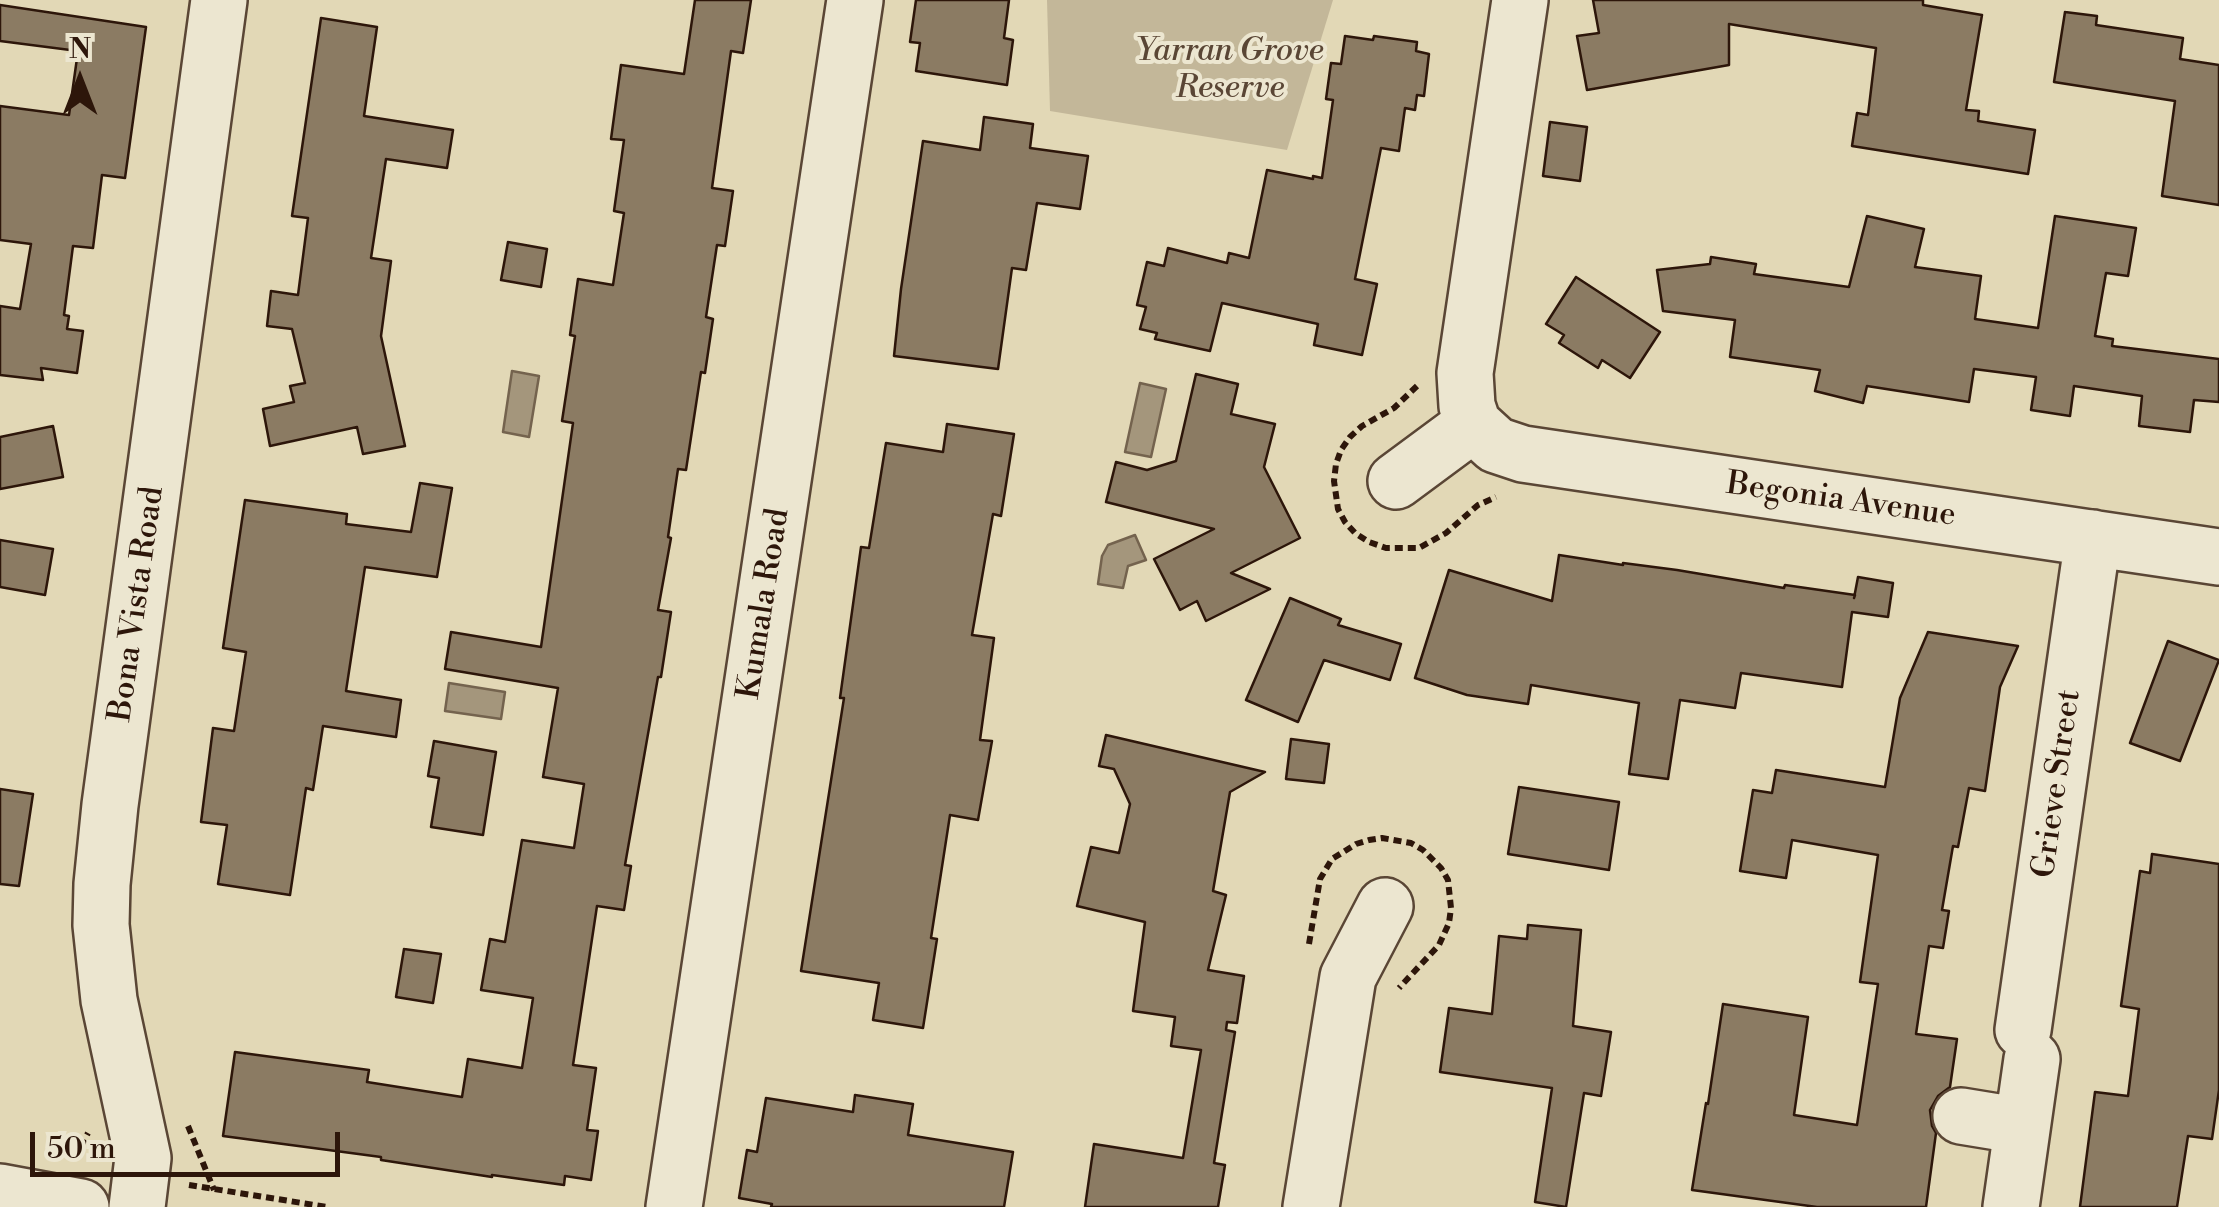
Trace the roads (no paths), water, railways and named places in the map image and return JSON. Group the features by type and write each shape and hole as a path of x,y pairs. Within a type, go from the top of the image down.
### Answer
{"street":[{"name":"Bona Vista Road","path":"137,1207 143,1158 109,1000 102,884 220,0"},
{"name":"Kumala Road","path":"674,1207 856,0"},
{"path":"1396,480 1473,424 1467,406 1465,373 1520,0"},
{"name":"Begonia Avenue","path":"1473,424 1496,445 1523,454 2219,557"},
{"name":"Grieve Street","path":"2010,1207 2093,538"},
{"path":"1311,1207 1348,977 1385,906"},
{"path":"1960,1116 2022,1126"},
{"path":"0,1192 82,1207"}],"park label":[{"name":"Yarran Grove Reserve","path":"1230,70"}]}
